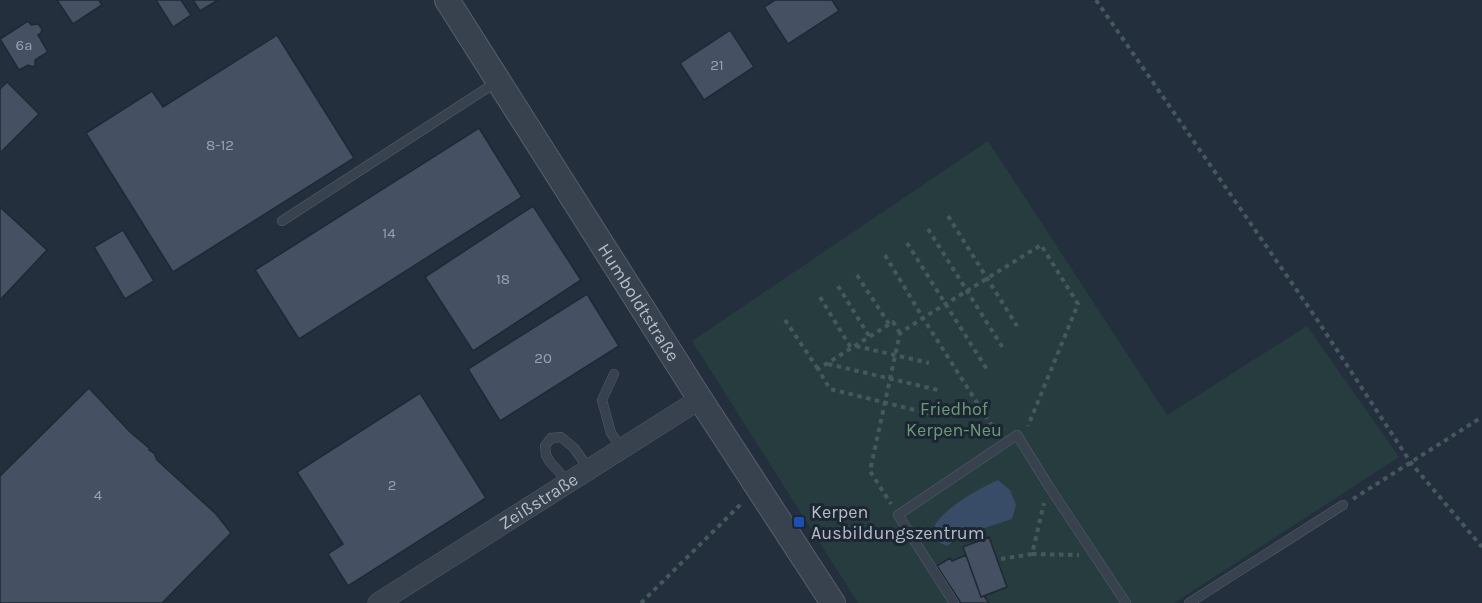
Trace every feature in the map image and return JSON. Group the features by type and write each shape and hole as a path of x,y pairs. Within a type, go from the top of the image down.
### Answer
{"street":[{"name":"Humboldtstraße","path":"447,0 700,399 833,603"},
{"name":"Zeißstraße","path":"378,603 700,399"}],"lane":[{"path":"282,221 498,81"},
{"path":"614,374 602,400 611,433 622,449"},
{"path":"954,603 898,515 1017,435 1126,603"},
{"path":"568,482 546,454 545,446 551,438 561,437 574,447 589,469"},
{"path":"1189,603 1342,505"}],"path":[{"path":"1095,0 1316,318 1411,463 1482,547"},
{"path":"948,216 1017,326"},
{"path":"928,229 1003,348"},
{"path":"907,243 988,371"},
{"path":"898,515 870,471 900,333 1041,245 1078,304 1027,428 1017,435"},
{"path":"885,255 1004,445"},
{"path":"857,275 889,324"},
{"path":"838,286 869,336"},
{"path":"820,297 853,347 929,363"},
{"path":"786,320 830,389 931,414"},
{"path":"818,369 893,322 900,333"},
{"path":"827,364 938,390"},
{"path":"1342,505 1482,417"},
{"path":"1032,554 1048,485"},
{"path":"641,603 757,488"},
{"path":"1001,558 1032,554 1094,555"}],"green space":[{"name":"Friedhof Kerpen-Neu","path":"988,141 1167,415 1307,326 1399,457 1174,603 858,603 692,341"}],"water":[{"path":"998,480 1010,490 1016,505 1012,519 960,536 947,546 934,538 933,530 937,521 946,512"}],"building":[{"path":"57,0 99,0 102,5 73,24"},
{"path":"156,0 181,0 191,15 173,27"},
{"path":"193,0 218,0 200,11"},
{"path":"775,0 832,0 839,11 788,44 764,7"},
{"path":"28,21 31,25 38,24 42,29 38,35 48,52 35,60 33,67 28,65 19,70 0,39"},
{"path":"730,30 754,67 704,100 680,63"},
{"path":"277,35 354,158 173,272 86,133 152,91 163,107"},
{"path":"7,82 39,114 0,153 0,89"},
{"path":"479,128 522,197 299,339 255,270"},
{"path":"533,206 581,280 473,351 425,277"},
{"path":"0,207 47,250 0,300"},
{"path":"123,230 154,281 125,299 94,247"},
{"path":"587,294 619,346 500,421 468,369"},
{"path":"89,388 130,432 154,453 157,460 216,514 231,533 162,603 0,603 0,476"},
{"path":"420,393 486,498 348,586 328,554 343,544 297,472"},
{"path":"989,537 1007,587 981,597 963,547"},
{"path":"966,555 981,597 984,596 989,603 961,603 937,566 950,558 952,561"}],"place":[{"name":"Kerpen Ausbildungszentrum","path":"799,522"}]}
